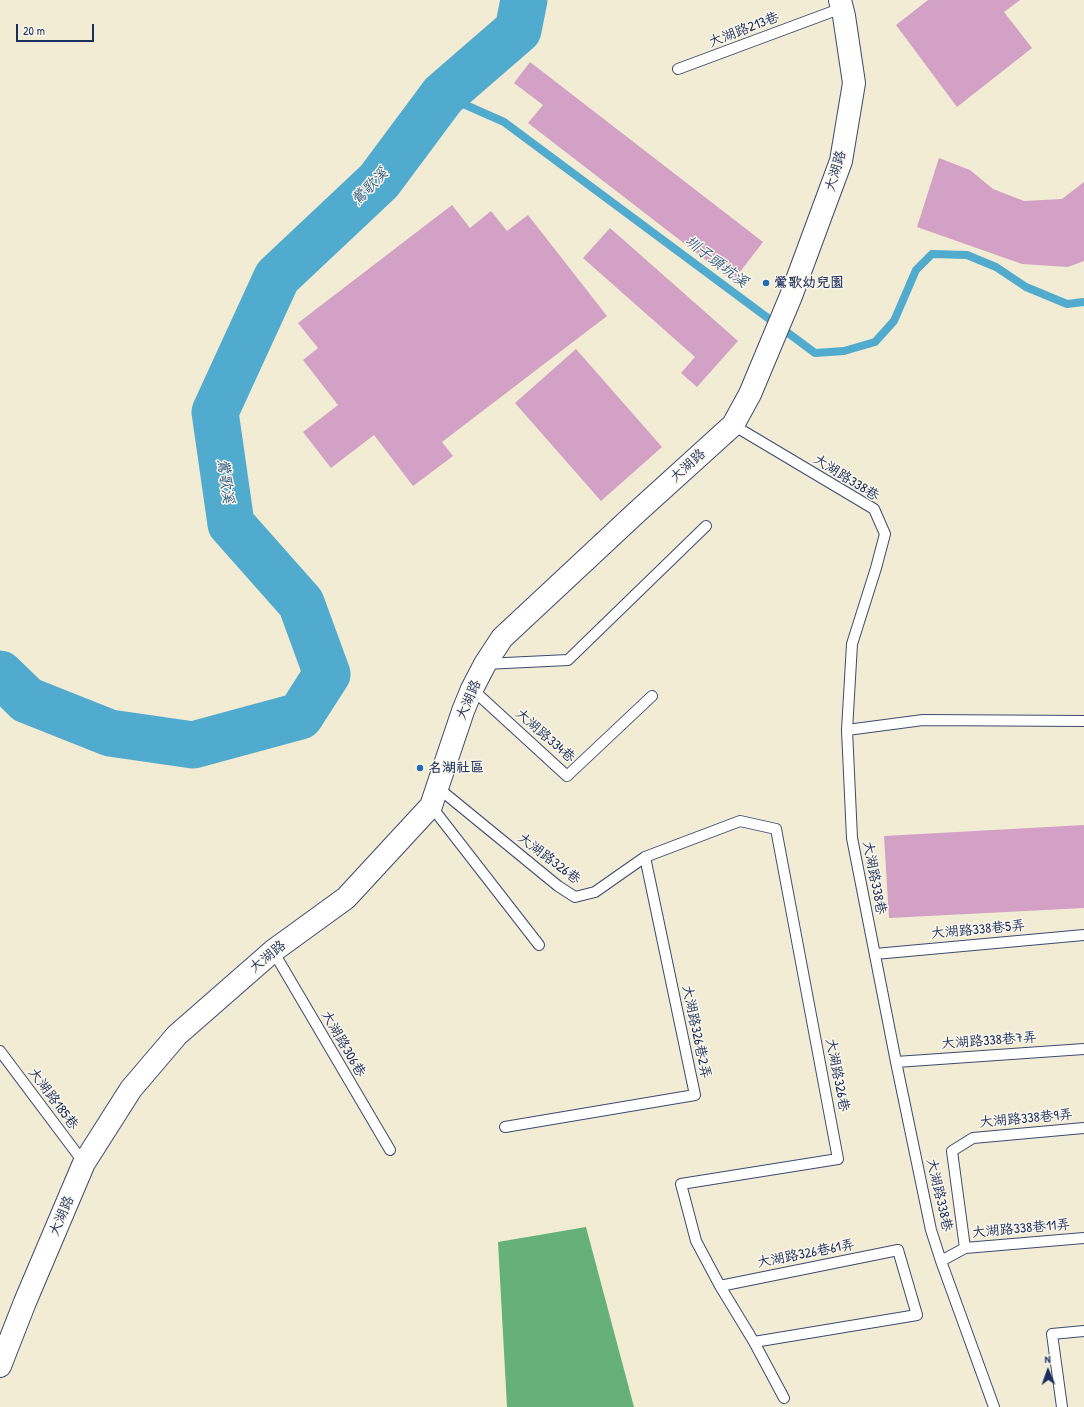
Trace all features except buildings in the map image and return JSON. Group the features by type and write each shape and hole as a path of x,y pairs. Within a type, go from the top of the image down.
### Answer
{"street":[{"name":"大湖路","path":"0,1366 25,1302 84,1163 131,1089 177,1035 273,952 346,898 434,797 472,689 502,638 637,512 734,425 750,394 791,296 841,161 854,83 841,4"}],"lane":[{"name":"大湖路213巷","path":"678,70 841,4"},
{"name":"大湖路338巷","path":"734,425 874,509 885,534 852,644 847,730 852,838 931,1230 994,1407"},
{"path":"486,664 568,660 706,526"},
{"name":"大湖路334巷","path":"472,689 567,776 652,696"},
{"path":"847,730 924,720 1084,721"},
{"path":"434,797 539,945"},
{"name":"大湖路326巷","path":"434,797 575,897 595,892 645,857 740,821 776,829 838,1159 681,1184 696,1241 720,1286 754,1342 784,1398"},
{"name":"大湖路326巷2弄","path":"505,1127 695,1095 645,857"},
{"name":"大湖路338巷5弄","path":"875,954 1084,935"},
{"name":"大湖路306巷","path":"273,952 390,1150"},
{"name":"大湖路338巷7弄","path":"896,1062 1084,1049"},
{"name":"大湖路185巷","path":"0,1051 84,1163"},
{"name":"大湖路338巷9弄","path":"965,1248 952,1151 973,1138 1084,1128"},
{"name":"大湖路338巷11弄","path":"941,1261 965,1248 1084,1238"},
{"name":"大湖路326巷61弄","path":"720,1286 898,1250 917,1315 754,1342"},
{"path":"1062,1407 1052,1334 1084,1331"}],"green space":[{"path":"586,1227 634,1407 507,1407 498,1242"}],"waterway":[{"name":"鶯歌溪","path":"0,674 27,700 110,733 193,745 300,716 327,674 301,603 231,524 215,412 277,277 379,181 443,95 518,30 524,0"},
{"name":"圳子頭坑溪","path":"443,95 504,122 815,353 844,351 875,342 894,321 916,270 932,254 967,255 996,267 1026,287 1067,304 1084,302"}],"place":[{"name":"鶯歌幼兒園","path":"766,283"},
{"name":"名湖社區","path":"420,768"}]}
